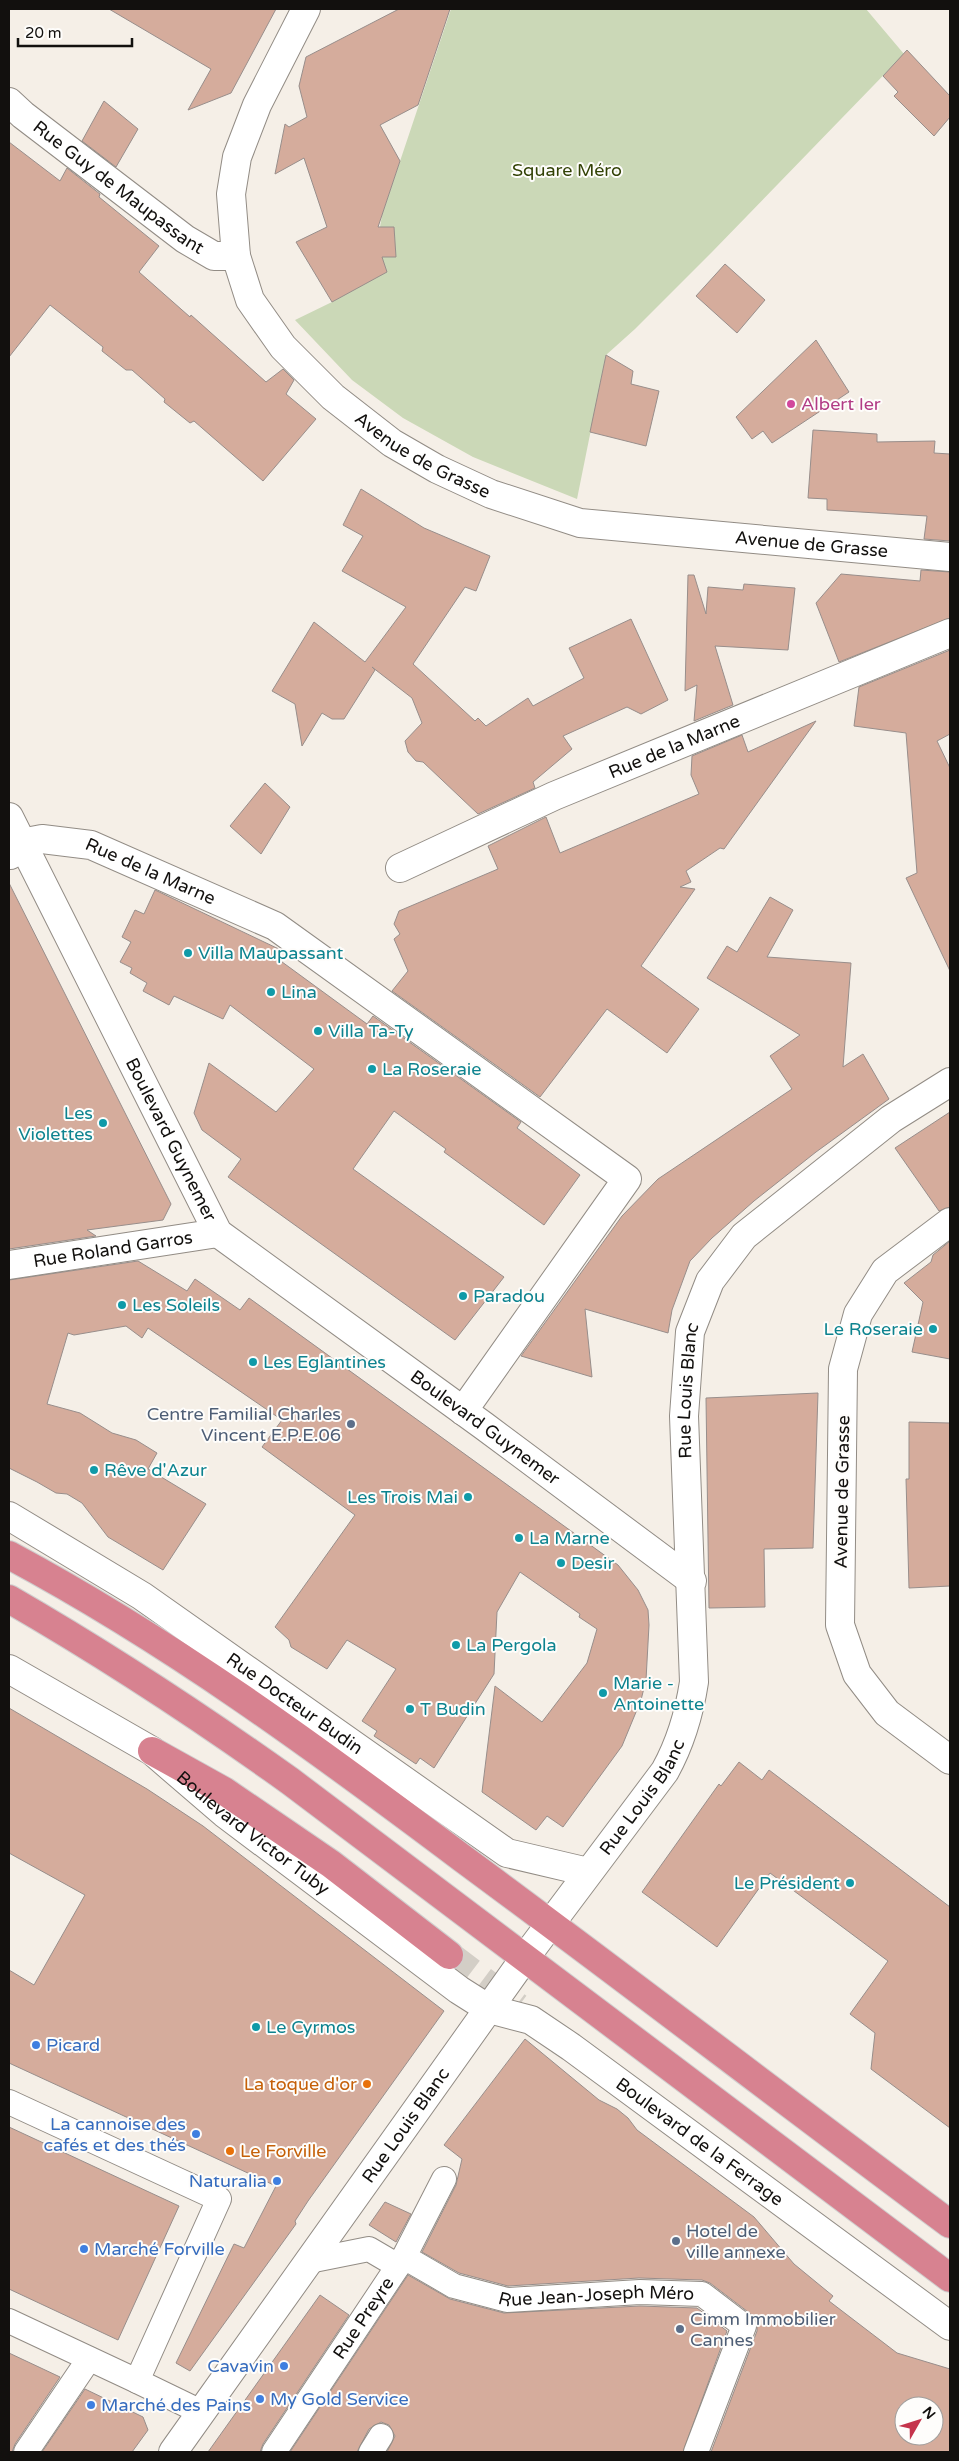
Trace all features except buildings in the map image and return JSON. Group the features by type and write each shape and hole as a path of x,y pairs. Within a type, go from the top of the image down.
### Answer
{"highway":[{"path":"9,1555 124,1622 280,1724 950,2224"},
{"path":"9,1600 136,1675 210,1725 369,1839 524,1959 950,2278"},
{"path":"152,1751 224,1791 331,1864 449,1955"}],"street":[{"name":"Avenue de Grasse","path":"306,9 257,104 237,157 231,194 236,256 250,300 283,347 333,397 392,443 437,469 491,494 580,523 950,557"},
{"name":"Rue Guy de Maupassant","path":"9,102 23,115 185,239 214,256 236,256"},
{"name":"Rue de la Marne","path":"400,868 554,796 950,633"},
{"name":"Boulevard Guynemer","path":"9,817 15,849 218,1233 463,1411 692,1581"},
{"name":"Rue de la Marne","path":"15,849 42,839 92,845 275,926 627,1179 463,1411"},
{"name":"Rue Louis Blanc","path":"173,2452 524,1959 665,1771 676,1751 689,1715 694,1682 692,1581 684,1416 690,1332 710,1281 744,1236 891,1119 950,1082"},
{"name":"Avenue de Grasse","path":"950,1222 885,1272 858,1314 843,1369 840,1615 840,1625 857,1674 887,1712 950,1760"},
{"name":"Rue Roland Garros","path":"9,1264 218,1233"},
{"name":"Rue Docteur Budin","path":"9,1516 142,1596 507,1853 588,1872"},
{"name":"Boulevard Victor Tuby","path":"9,1669 152,1751 224,1813 459,1990 489,2009"},
{"name":"Boulevard de la Ferrage","path":"489,2009 530,2020 571,2047 950,2326"},
{"path":"9,2102 219,2199 137,2380"},
{"name":"Rue Preyre","path":"274,2452 401,2261 444,2179"},
{"path":"309,2261 369,2249 401,2261"},
{"name":"Rue Jean-Joseph Méro","path":"401,2261 454,2286 507,2300 640,2292 702,2294 744,2326 696,2452"},
{"path":"9,2321 137,2380 201,2412"},
{"path":"26,2452 89,2358"}],"green space":[{"name":"Square Méro","path":"451,9 866,9 904,54 712,252 635,329 606,355 577,499 473,457 403,418 352,380 295,320 332,302 382,257 380,227 382,215"}],"tunnel":[{"path":"449,1955 518,2007"}],"place":[{"name":"Albert Ier","path":"791,404"},
{"name":"Villa Maupassant","path":"188,953"},
{"name":"Lina","path":"271,992"},
{"name":"Villa Ta-Ty","path":"318,1031"},
{"name":"La Roseraie","path":"372,1069"},
{"name":"Les Violettes","path":"103,1123"},
{"name":"Paradou","path":"463,1296"},
{"name":"Les Soleils","path":"122,1305"},
{"name":"Le Roseraie","path":"933,1329"},
{"name":"Les Eglantines","path":"253,1362"},
{"name":"Centre Familial Charles Vincent E.P.E.06","path":"351,1424"},
{"name":"Rêve d'Azur","path":"94,1470"},
{"name":"Les Trois Mai","path":"468,1497"},
{"name":"La Marne","path":"519,1538"},
{"name":"Desir","path":"561,1563"},
{"name":"La Pergola","path":"456,1645"},
{"name":"Marie - Antoinette","path":"603,1693"},
{"name":"T Budin","path":"410,1709"},
{"name":"Le Président","path":"850,1883"},
{"name":"Le Cyrmos","path":"256,2027"},
{"name":"Picard","path":"36,2045"},
{"name":"La toque d'or","path":"367,2084"},
{"name":"La cannoise des cafés et des thés","path":"196,2134"},
{"name":"Le Forville","path":"230,2151"},
{"name":"Naturalia","path":"277,2181"},
{"name":"Hotel de ville annexe","path":"676,2241"},
{"name":"Marché Forville","path":"84,2249"},
{"name":"Cimm Immobilier Cannes","path":"680,2329"},
{"name":"Cavavin","path":"284,2366"},
{"name":"My Gold Service","path":"260,2399"},
{"name":"Marché des Pains","path":"91,2405"}]}
